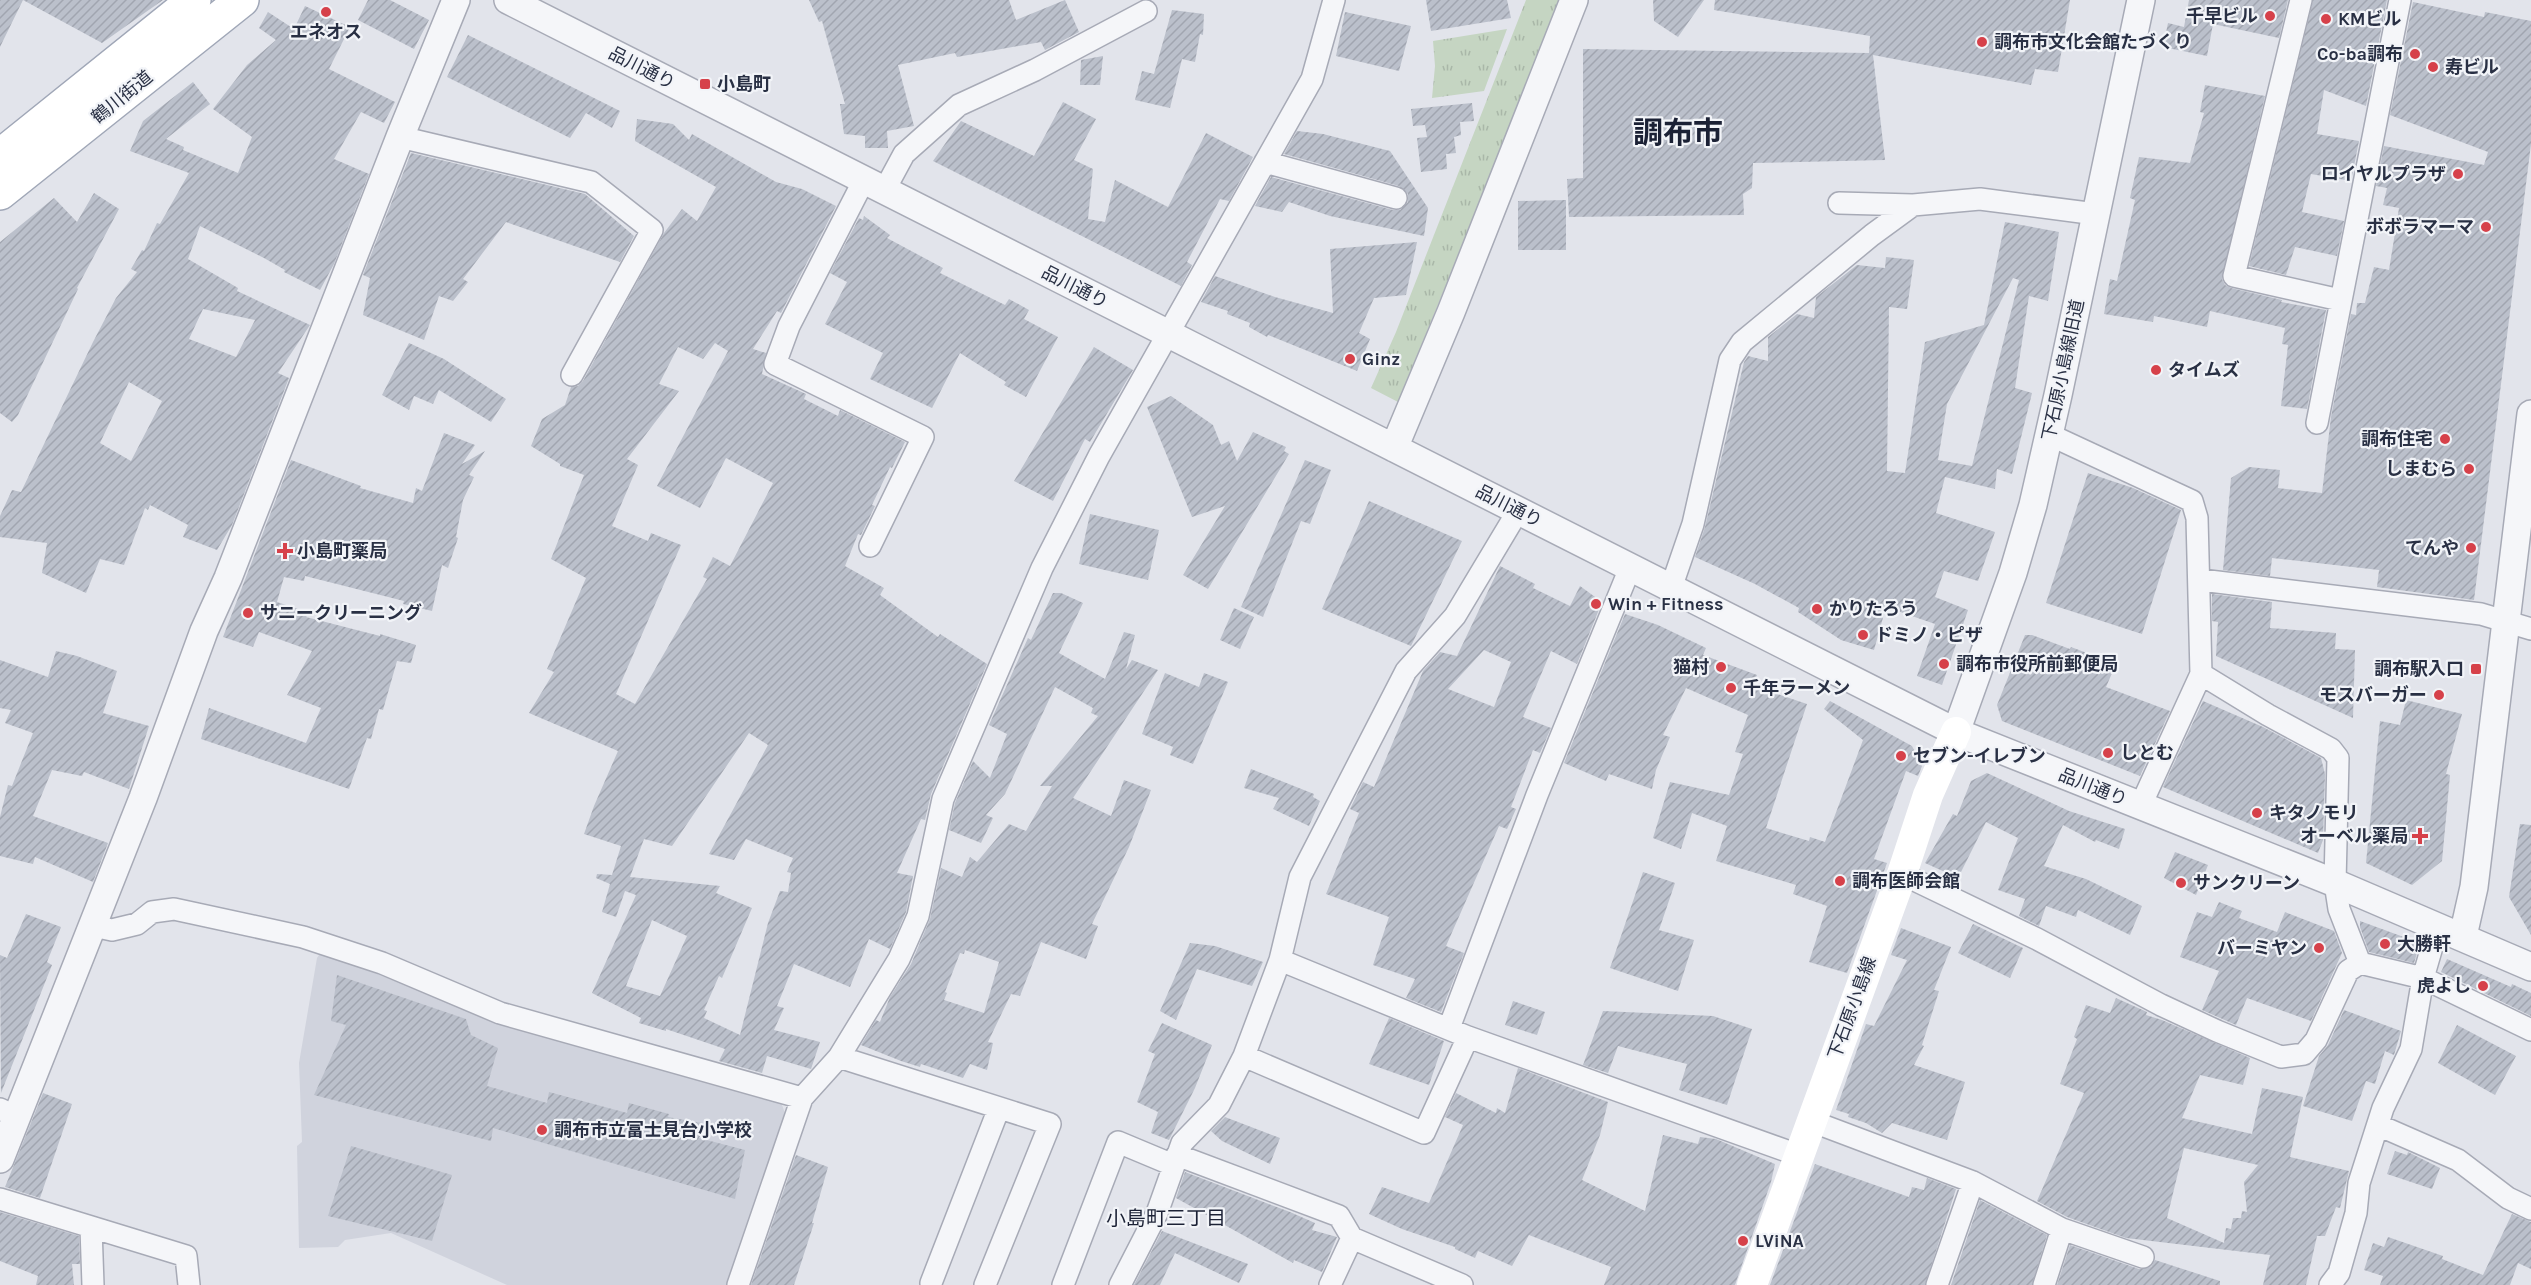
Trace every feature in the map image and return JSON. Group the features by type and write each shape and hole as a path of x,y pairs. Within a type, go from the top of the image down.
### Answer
{"main road":[{"name":"鶴川街道","path":"0,156 194,0"},
{"name":"鶴川街道","path":"0,193 242,0"},
{"name":"下石原小島線","path":"1752,1285 1902,874 1928,795 1956,732"}],"street":[{"path":"0,1159 9,1113 93,926 204,631 228,579 400,137 456,0"},
{"name":"品川通り","path":"508,0 1956,732 2336,883 2531,967"},
{"path":"738,1285 802,1098 839,1057 899,958 918,916 944,799 1042,568 1099,456 1312,79 1334,0"},
{"path":"1394,448 1451,312 1574,0"},
{"name":"下石原小島線旧道","path":"1956,732 2013,573 2050,435 2141,0"},
{"path":"2301,0 2234,276 2340,300"},
{"path":"2317,423 2400,0"},
{"path":"870,546 923,437 775,364 789,326 874,185 904,154 959,105 1035,70 1146,11"},
{"path":"400,137 591,182 652,230 572,375"},
{"path":"1265,162 1396,198"},
{"path":"1839,203 1913,205 1980,199 2096,214"},
{"path":"1671,588 1693,524 1730,360 1742,342 1872,235 1913,205"},
{"path":"2463,936 2474,887 2518,626 2531,414"},
{"path":"2050,435 2192,501 2198,518 2201,580 2201,674 2140,807"},
{"path":"1120,1285 1157,1213 1182,1143 1219,1105 1244,1056 1280,960 1300,877 1406,671 1455,616 1518,511"},
{"path":"1244,1056 1424,1133 1537,795 1630,568"},
{"path":"2201,580 2481,615 2518,626"},
{"path":"2201,674 2268,715 2331,749 2338,758 2336,883 2339,909 2360,963"},
{"path":"1902,874 2037,939 2161,1005 2281,1057 2304,1054 2316,1040 2348,971 2360,963 2423,978 2531,1030"},
{"path":"93,926 112,930 137,924 152,912 174,909 303,937 382,963 500,1013 802,1098"},
{"path":"2330,1285 2339,1273 2356,1213 2359,1183 2383,1108 2411,1049 2423,978 2438,926"},
{"path":"1280,960 1459,1033 1798,1155"},
{"path":"839,1057 1050,1124 985,1285"},
{"path":"931,1283 999,1108"},
{"path":"1811,1121 1974,1182 2062,1229 2143,1257"},
{"path":"2378,1125 2458,1160 2508,1198 2531,1209"},
{"path":"1063,1285 1118,1142 1339,1216 1352,1238 1462,1285"},
{"path":"1937,1285 1974,1182"},
{"path":"0,1199 186,1256 189,1285"},
{"path":"91,1228 93,1285"},
{"path":"2044,1285 2062,1229"},
{"path":"1330,1285 1352,1238"}],"shaded area":[{"name":"調布市立富士見台小学校","path":"321,952 512,1027 781,1102 787,1119 733,1285 507,1285 391,1233 345,1240 338,1247 299,1248 297,1146 302,1142 299,1063 317,958"}],"green space":[{"path":"1526,0 1563,0 1398,402 1371,388 1396,332"},
{"path":"1507,29 1484,91 1432,98 1435,66 1433,41"}],"building":[{"path":"0,0 23,0 0,47"},
{"path":"23,0 163,0 102,43"},
{"path":"368,0 390,0 429,20 414,49 358,20"},
{"path":"809,0 1009,0 1016,20 1065,0 1079,32 1045,50 1041,42 957,57 955,53 898,65 914,126 887,131 888,148 865,148 865,136 844,134 840,104 845,104 822,21 819,22"},
{"path":"1426,0 1507,0 1511,18 1431,31"},
{"path":"1653,0 1704,0 1678,37 1654,21"},
{"path":"1715,0 2070,0 2058,72 2035,69 2031,85 1873,55 1885,160 1753,163 1752,188 1743,194 1744,215 1569,217 1567,179 1583,178 1583,49 1869,53 1870,36 1714,10"},
{"path":"2189,0 2288,0 2279,38 2213,24 2207,56 2163,47 2168,23 2184,27"},
{"path":"2313,0 2387,0 2366,106 2324,90 2317,134 2359,141 2351,181 2311,174 2302,212 2344,221 2337,256 2295,247 2286,275 2249,266"},
{"path":"2413,2 2484,17 2485,12 2531,21 2531,144 2474,600 2377,587 2379,570 2272,558 2270,576 2223,570 2231,478 2249,467 2280,470 2278,488 2322,493 2331,417 2351,314 2356,315 2357,303 2365,303 2374,267 2389,270 2399,208 2383,205 2387,188 2376,186 2384,146 2484,165 2488,152 2390,115"},
{"path":"305,6 350,27 329,69 395,102 384,123 361,112 334,159 369,174 334,264 320,290 284,272 285,270 264,258 200,226 188,259 238,288 237,291 310,325 278,373 289,378 232,525 217,550 183,537 188,525 150,505 148,510 145,508 124,565 100,559 86,593 42,573 47,543 0,537 0,516 12,490 21,492 116,298 137,272 131,269 142,250 144,251 157,223 160,224 189,173 130,151 143,121 193,82 210,104 166,139 184,147 183,150 238,173 252,137 213,109 247,65 276,40 259,28 268,12 294,29","holes":["203,309 255,320 236,357 189,339","129,382 162,401 131,461 100,443"]},
{"path":"1172,10 1204,14 1203,35 1200,34 1195,62 1182,59 1170,108 1135,100 1142,71 1154,74"},
{"path":"1345,12 1411,26 1399,71 1336,56"},
{"path":"468,35 620,111 612,128 586,113 570,138 447,77"},
{"path":"1103,56 1100,85 1080,85 1081,60"},
{"path":"2205,85 2265,96 2222,279 2225,285 2231,288 2282,300 2281,302 2326,310 2307,409 2281,406 2288,345 2282,344 2285,328 2210,311 2207,327 2154,316 2153,322 2104,314 2110,279 2117,281 2135,200 2130,198 2139,157 2190,163 2204,113 2200,112"},
{"path":"1063,102 1096,119 1074,160 1093,169 1088,219 1105,222 1115,180 1168,207 1206,133 1253,157 1229,201 1220,199 1187,262 1192,265 1181,286 933,161 961,121 1034,156"},
{"path":"1472,103 1474,121 1460,122 1461,135 1454,137 1456,153 1446,154 1447,169 1421,172 1417,138 1427,137 1425,125 1413,126 1411,109"},
{"path":"637,119 673,124 689,140 692,134 776,182 802,189 836,206 781,313 777,311 753,349 766,353 762,374 806,394 804,399 838,416 840,410 905,442 892,468 890,467 872,505 875,506 861,535 858,534 845,566 884,588 880,595 938,637 940,634 987,664 931,794 925,820 921,819 897,873 913,876 906,912 890,949 869,939 850,987 794,964 777,1006 784,1008 774,1030 820,1042 811,1069 767,1056 762,1073 719,1061 725,1049 666,1029 666,1031 639,1023 641,1018 592,993 636,895 625,891 616,917 602,912 610,884 596,878 597,874 612,875 621,846 584,834 618,751 529,713 554,672 547,669 586,578 551,559 584,475 560,466 531,446 542,419 565,405 571,387 578,386 583,381 664,233 682,209 697,221 716,187 635,141","holes":["715,343 728,351 657,486 700,508 726,458 773,483 730,566 713,557 703,577 707,579 635,704 616,694 681,545 651,533 648,541 612,526 638,465 627,459 679,391 659,384 678,347 703,359","749,733 768,745 709,854 734,860 746,839 793,858 787,872 791,873 788,892 780,891 768,923 740,1035 704,1018 707,1011 704,1010 719,976 722,978 752,908 716,893 720,886 630,877 644,839 672,846","652,920 687,936 660,996 626,986"]},
{"path":"1297,131 1323,134 1390,151 1428,208 1424,236 1330,216 1289,202 1282,212 1255,206 1271,177 1393,210 1400,210 1408,202 1408,194 1399,186 1284,154"},
{"path":"411,153 585,194 634,236 620,262 506,222 463,279 468,282 453,301 439,296 424,340 363,315 370,278 363,275"},
{"path":"94,193 119,209 77,288 18,415 12,422 0,413 0,242 54,198 77,222"},
{"path":"1566,200 1566,250 1518,250 1518,201"},
{"path":"864,216 890,235 887,238 943,268 940,273 1005,305 1009,299 1029,310 1024,319 1058,337 1026,397 1004,385 1006,382 960,353 932,408 870,379 883,353 825,324 847,282 830,273 859,218 863,220"},
{"path":"2005,222 2059,232 2048,301 2029,296 2015,388 2032,393 2012,474 1997,469 1995,489 1945,477 1936,513 1995,532 1978,581 1944,571 1935,597 1968,610 1942,685 1917,676 1935,624 1886,607 1874,650 1841,640 1798,612 1799,608 1755,584 1695,557 1705,527 1744,362 1748,356 1768,361 1768,337 1797,314 1814,318 1816,297 1857,265 1885,268 1886,257 1914,260 1907,309 1889,307 1887,471 1905,473 1925,342 1984,325","holes":["2013,278 2019,280 1972,466 1938,460 1947,404"]},
{"path":"1417,242 1406,295 1374,298 1359,333 1370,339 1357,371 1268,335 1267,337 1249,327 1250,323 1227,314 1228,311 1201,302 1215,276 1275,297 1333,313 1330,249"},
{"path":"409,343 444,359 506,399 491,422 439,390 433,404 414,396 409,410 382,395"},
{"path":"1094,347 1133,370 1090,442 1085,439 1053,501 1014,481"},
{"path":"1171,396 1213,425 1221,445 1229,441 1237,461 1253,432 1286,447 1284,451 1289,454 1208,589 1183,575 1225,506 1192,517 1147,407"},
{"path":"444,433 475,445 462,464 485,451 469,475 474,477 463,500 456,537 458,538 448,568 442,565 432,611 403,604 404,601 305,576 304,581 284,577 277,602 298,609 297,613 306,617 416,645 411,663 397,661 383,710 379,709 371,739 367,738 349,789 201,739 209,708 306,743 321,708 287,695 312,651 259,632 253,647 223,637 291,460 361,486 360,488 413,503 416,488 422,491"},
{"path":"1305,460 1331,470 1310,524 1301,521 1263,617 1241,607"},
{"path":"2088,473 2133,488 2181,510 2142,634 2046,603"},
{"path":"1369,501 1462,541 1411,646 1322,609"},
{"path":"1090,514 1159,530 1148,580 1079,564"},
{"path":"1500,566 1535,584 1533,588 1570,606 1580,586 1602,602 1577,664 1551,651 1523,717 1551,728 1540,753 1533,750 1511,807 1516,809 1507,829 1499,826 1446,946 1464,953 1441,1012 1406,998 1415,979 1373,965 1389,917 1326,894 1359,813 1350,809 1363,782 1374,787 1423,671 1440,652 1457,656","holes":["1484,650 1511,662 1494,707 1448,689"]},
{"path":"1053,593 1061,593 1083,603 1059,653 1105,679 1124,632 1135,635 1126,669 1132,660 1158,670 1073,798 1111,816 1124,780 1151,790 1129,847 1092,924 1098,926 1086,959 1041,942 1020,996 1011,994 988,1042 993,1043 987,1070 970,1064 963,1078 921,1064 920,1067 901,1061 861,1045 876,1020 880,1022 890,997 911,964 930,919 941,868 962,877 970,857 977,862 1009,824 1026,831 1052,786 1040,786 1098,716 1091,713 1093,708 1055,687 1005,794 986,815 993,818 981,843 949,830 955,803 973,761 990,778 1007,734 989,725 1028,638 1031,640","holes":["965,950 999,962 984,1013 944,1000 960,953 964,954"]},
{"path":"2212,594 2272,602 2270,628 2336,633 2335,649 2355,650 2353,718 2216,656 2218,622 2212,621"},
{"path":"1234,608 1254,617 1240,649 1220,640"},
{"path":"1625,614 1658,625 1706,648 1703,655 1757,675 1753,686 1807,704 1766,828 1809,841 1810,837 1825,842 1863,740 1824,709 1830,701 1912,746 1922,766 1918,776 1906,771 1874,859 1887,863 1847,973 1809,962 1827,906 1793,894 1796,885 1716,861 1727,826 1692,813 1681,849 1653,838 1670,782 1729,795 1743,754 1735,752 1748,715 1686,688 1663,735 1670,737 1656,770 1652,789 1609,774 1606,781 1564,763"},
{"path":"2025,635 2032,635 2070,649 2071,647 2116,664 2106,687 2170,711 2140,776 2002,721 1997,705"},
{"path":"56,651 117,671 103,713 149,726 129,789 84,772 82,776 52,770 33,816 108,843 93,882 35,857 33,864 0,856 0,817 8,785 12,786 33,733 5,723 11,710 0,708 0,660 48,677"},
{"path":"1165,673 1199,687 1204,673 1228,682 1193,764 1170,755 1173,747 1142,734"},
{"path":"2406,700 2462,714 2446,774 2450,775 2442,861 2412,885 2366,863 2380,721 2400,725"},
{"path":"2203,701 2263,727 2321,758 2325,774 2323,840 2318,853 2163,787"},
{"path":"1251,769 1314,794 1313,797 1320,801 1309,826 1273,809 1279,798 1244,788"},
{"path":"1987,773 2069,811 2125,829 2119,849 2096,840 2095,842 2063,825 2044,866 2086,879 2142,906 2130,935 2078,910 2076,917 2046,906 2039,926 2019,916 2025,899 1998,890 2018,838 1986,822 1958,878 1925,863 1953,814 1957,816 1971,781"},
{"path":"2520,824 2531,825 2531,935 2509,897"},
{"path":"2175,852 2208,865 2196,895 2164,878"},
{"path":"1643,872 1675,883 1659,930 1694,940 1678,991 1610,968"},
{"path":"2219,902 2242,911 2239,918 2277,932 2285,912 2334,931 2342,953 2311,1021 2247,998 2236,1025 2202,1010 2219,971 2180,957 2197,912 2212,917"},
{"path":"26,914 61,927 47,962 52,965 1,1093 0,955 7,958"},
{"path":"2360,921 2420,943 2414,963 2369,952"},
{"path":"1973,924 2023,948 2010,978 1958,953"},
{"path":"1901,928 1951,947 1934,990 1939,991 1922,1045 1924,1046 1914,1065 1965,1082 1947,1140 1892,1123 1882,1133 1866,1123 1848,1117 1849,1114 1836,1110 1866,1024 1874,1026 1907,960 1891,955"},
{"path":"1190,943 1215,946 1263,962 1252,986 1197,969 1176,1020 1160,1011"},
{"path":"2447,959 2511,987 2512,984 2531,993 2531,1016 2441,972"},
{"path":"337,975 466,1019 471,1035 498,1048 487,1086 547,1103 549,1092 627,1113 629,1103 669,1114 668,1117 707,1124 699,1138 745,1150 735,1199 493,1128 491,1141 314,1095 346,1025 331,1021"},
{"path":"2116,998 2147,1012 2146,1015 2250,1058 2243,1085 2200,1075 2182,1118 2252,1134 2262,1088 2303,1097 2290,1157 2349,1171 2340,1208 2336,1207 2325,1236 2317,1236 2306,1285 2263,1285 2270,1255 2126,1238 2067,1217 2037,1201 2084,1093 2060,1084 2077,1039 2074,1037 2086,1005 2110,1013","holes":["2184,1148 2258,1165 2244,1182 2247,1212 2242,1211 2241,1218 2233,1218 2231,1229 2226,1228 2224,1243 2167,1218"]},
{"path":"1513,1001 1545,1012 1537,1035 1505,1025"},
{"path":"2344,1010 2401,1031 2394,1055 2385,1051 2375,1084 2366,1081 2352,1121 2303,1106 2319,1056 2328,1045"},
{"path":"1603,1011 1713,1016 1752,1029 1727,1105 1679,1090 1687,1064 1618,1046 1608,1073 1583,1065"},
{"path":"1389,1018 1444,1041 1429,1085 1369,1064"},
{"path":"1162,1023 1212,1045 1195,1088 1169,1140 1151,1133 1158,1112 1137,1102 1155,1054 1148,1051"},
{"path":"2457,1025 2516,1056 2495,1095 2438,1063"},
{"path":"1518,1068 1608,1102 1600,1135 1582,1180 1645,1211 1663,1135 1698,1144 1700,1137 1716,1139 1775,1164 1771,1182 1735,1285 1604,1285 1611,1267 1529,1235 1512,1266 1478,1251 1475,1258 1455,1247 1402,1229 1369,1214 1382,1187 1429,1203 1463,1125 1445,1117 1456,1093 1496,1113 1497,1108 1505,1113"},
{"path":"43,1093 72,1104 40,1198 5,1187"},
{"path":"1225,1117 1280,1138 1270,1164 1222,1141 1211,1131"},
{"path":"351,1146 452,1175 432,1241 328,1216"},
{"path":"2395,1151 2407,1155 2408,1152 2440,1168 2432,1189 2387,1174"},
{"path":"796,1155 828,1167 812,1223 814,1223 794,1285 751,1285"},
{"path":"1815,1164 1909,1197 1912,1187 1924,1190 1927,1178 1956,1189 1925,1285 1770,1285"},
{"path":"1185,1172 1290,1212 1315,1223 1312,1230 1337,1237 1322,1272 1294,1260 1293,1263 1176,1198"},
{"path":"1980,1200 2047,1235 2032,1285 1951,1285"},
{"path":"0,1212 79,1236 80,1264 72,1264 74,1285 36,1285 38,1276 0,1261"},
{"path":"2512,1214 2531,1222 2531,1269 2518,1263 2510,1285 2380,1285 2383,1276 2364,1270 2373,1243 2384,1247 2388,1237 2443,1256 2442,1259 2483,1275"},
{"path":"1162,1231 1248,1264 1239,1283 1175,1253 1160,1285 1134,1285"},
{"path":"2070,1245 2139,1269 2151,1267 2155,1260 2220,1281 2220,1285 2057,1285"}],"place":[{"name":"エネオス","path":"326,12"},
{"name":"千早ビル","path":"2270,16"},
{"name":"KMビル","path":"2326,19"},
{"name":"調布市文化会館たづくり","path":"1982,42"},
{"name":"Co-ba調布","path":"2415,54"},
{"name":"寿ビル","path":"2433,67"},
{"name":"小島町","path":"705,84"},
{"name":"ロイヤルプラザ","path":"2458,174"},
{"name":"ボボラマーマ","path":"2486,227"},
{"name":"Ginz","path":"1350,359"},
{"name":"タイムズ","path":"2156,370"},
{"name":"調布住宅","path":"2445,439"},
{"name":"しまむら","path":"2469,469"},
{"name":"てんや","path":"2471,548"},
{"name":"小島町薬局","path":"285,551"},
{"name":"Win + Fitness","path":"1596,604"},
{"name":"かりたろう","path":"1817,609"},
{"name":"サニークリーニング","path":"248,613"},
{"name":"ドミノ・ピザ","path":"1863,635"},
{"name":"調布市役所前郵便局","path":"1944,664"},
{"name":"猫村","path":"1721,667"},
{"name":"調布駅入口","path":"2476,669"},
{"name":"千年ラーメン","path":"1731,688"},
{"name":"モスバーガー","path":"2439,695"},
{"name":"しとむ","path":"2108,753"},
{"name":"セブン-イレブン","path":"1901,756"},
{"name":"キタノモリ","path":"2257,813"},
{"name":"オーベル薬局","path":"2420,836"},
{"name":"調布医師会館","path":"1840,881"},
{"name":"サンクリーン","path":"2181,883"},
{"name":"大勝軒","path":"2385,944"},
{"name":"バーミヤン","path":"2319,948"},
{"name":"虎よし","path":"2483,986"},
{"name":"調布市立富士見台小学校","path":"542,1130"},
{"name":"LViNA","path":"1743,1241"}],"district":[{"name":"調布市","path":"1678,133"},
{"name":"小島町三丁目","path":"1166,1218"}]}
